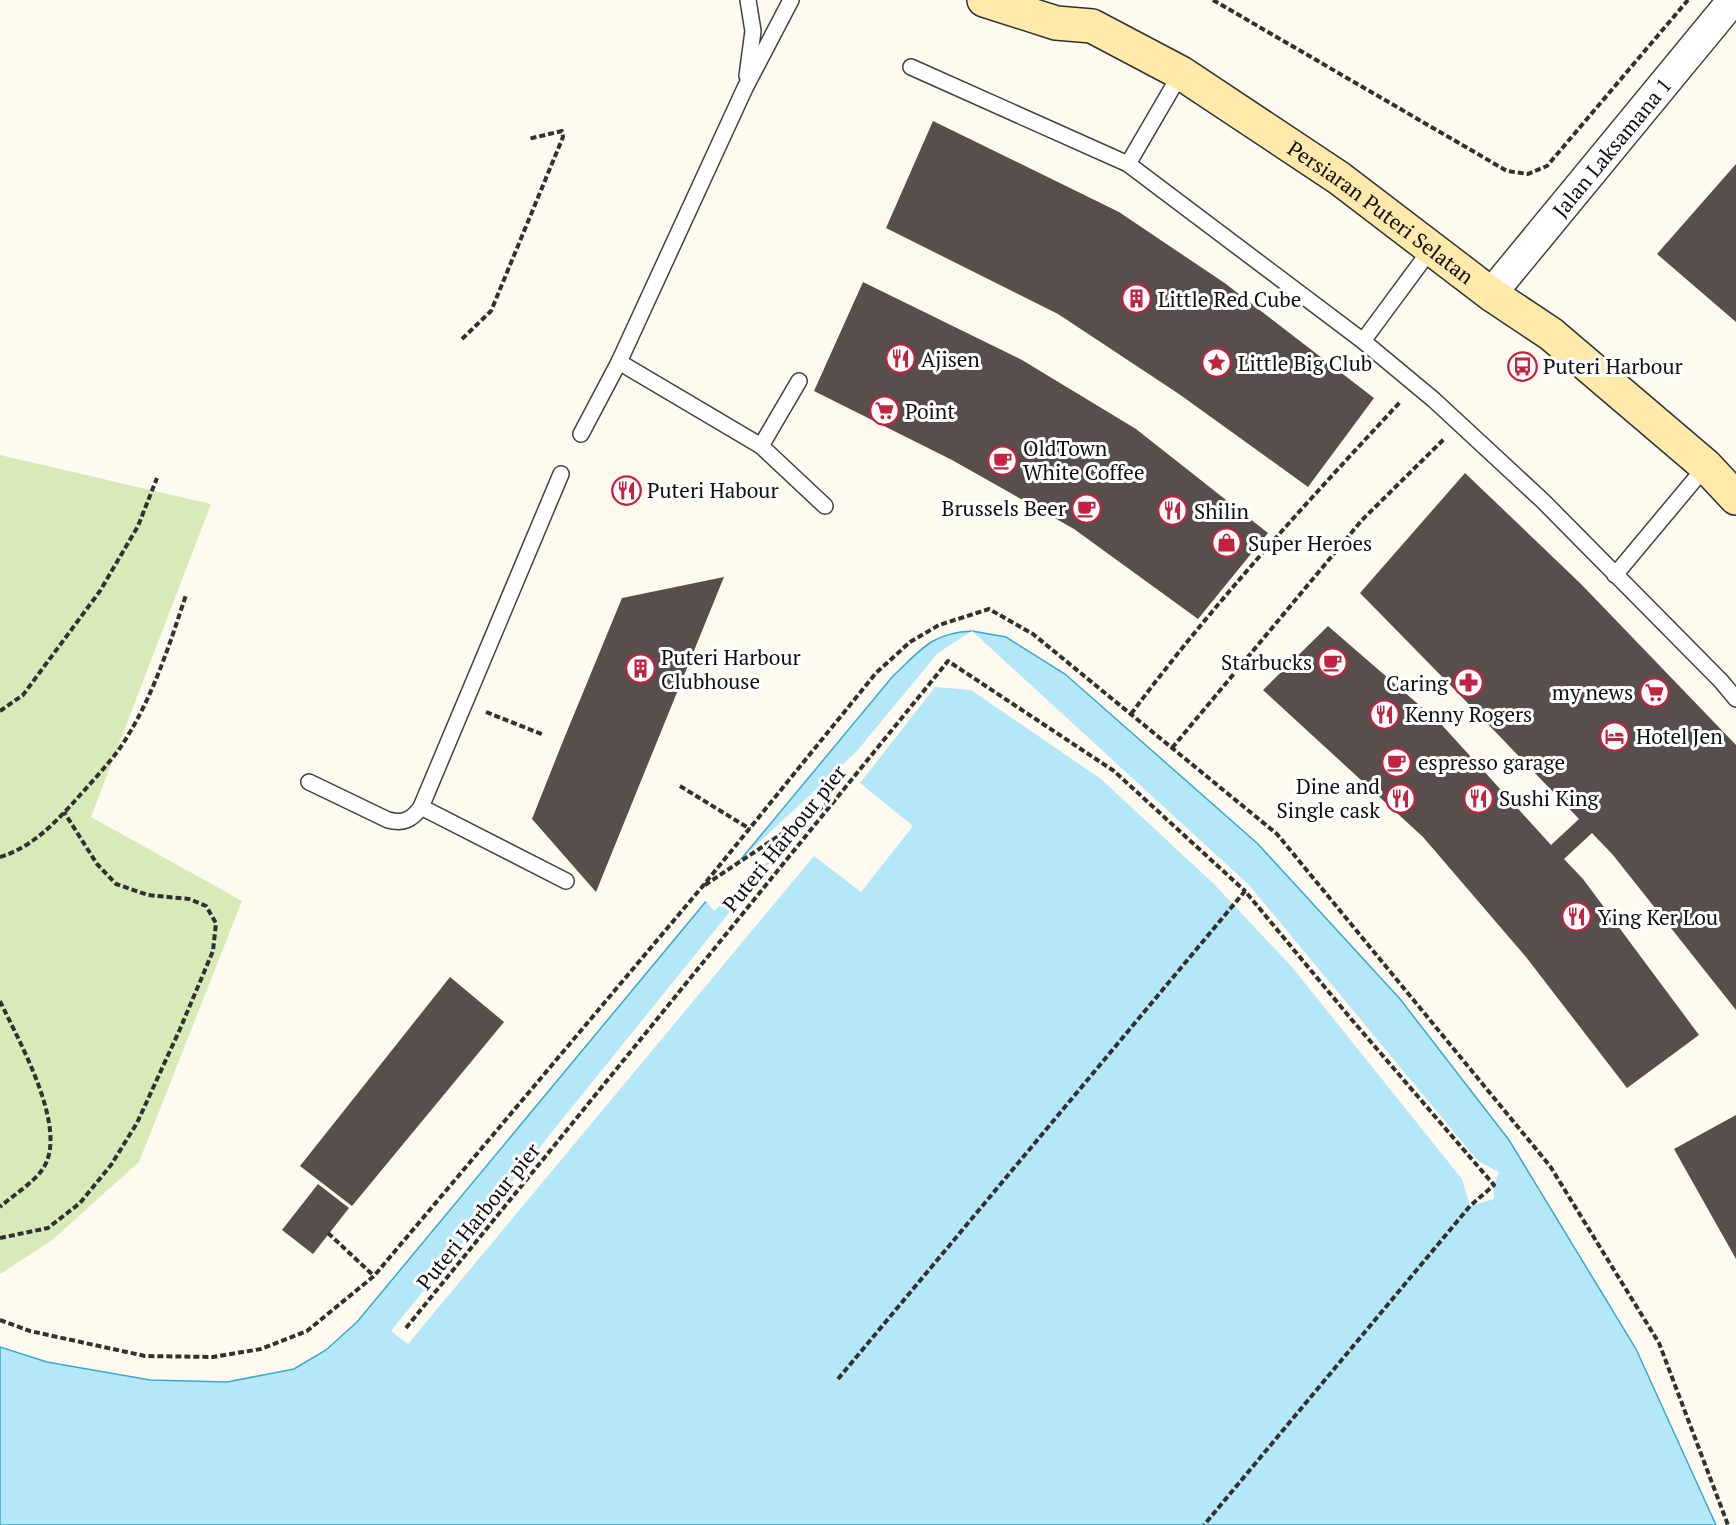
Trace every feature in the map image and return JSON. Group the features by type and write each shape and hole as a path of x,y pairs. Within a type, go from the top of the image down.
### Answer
{"street":[{"name":"Persiaran Puteri Selatan","path":"984,0 1056,23 1092,26 1181,73 1339,178 1491,294 1551,334 1706,466 1736,498"},
{"path":"1061,0 1092,26"},
{"name":"Jalan Laksamana 1","path":"1491,294 1733,0"}],"lane":[{"path":"745,88 753,31 748,0"},
{"path":"581,434 619,362 745,88 791,0"},
{"path":"911,67 1128,164 1363,341 1416,385 1543,501 1721,681 1736,699"},
{"path":"1128,164 1181,73"},
{"path":"1363,341 1431,249"},
{"path":"619,362 761,446 825,506"},
{"path":"761,446 799,381"},
{"path":"1615,576 1706,466"},
{"path":"309,782 388,820 398,822 415,815 421,807 561,474"},
{"path":"421,807 566,880"}],"path":[{"path":"1213,0 1507,171 1528,174 1547,166 1688,0"},
{"path":"462,339 491,311 563,137 562,131 528,139"},
{"path":"1131,714 1303,506 1416,385"},
{"path":"1172,748 1362,520 1459,424"},
{"path":"0,711 24,695 100,591 138,526 157,478"},
{"path":"0,858 13,854 39,837 118,750 140,714 166,655 186,595"},
{"path":"0,1320 30,1331 145,1356 213,1358 261,1349 307,1331 374,1276 702,887 876,673 910,642 939,625 989,609 1033,634 1277,834 1550,1166 1659,1344 1728,1525"},
{"name":"Puteri Harbour pier","path":"406,1328 948,661 1114,771 1245,891"},
{"path":"465,703 544,735"},
{"path":"680,786 750,829"},
{"path":"702,887 835,799"},
{"path":"0,1239 48,1228 80,1203 111,1165 137,1123 213,951 216,923 206,906 189,899 148,895 116,884 97,864 64,812"},
{"path":"838,1379 1245,891 1494,1185 1470,1206 1204,1525"},
{"path":"0,1000 43,1096 51,1127 51,1153 42,1171 0,1207"},
{"path":"328,1233 374,1276"}],"green space":[{"path":"0,455 211,504 91,817 242,901 139,1162 51,1241 0,1274"}],"water":[{"path":"972,631 1006,637 1065,674 1258,844 1400,999 1509,1140 1636,1349 1716,1525 0,1525 0,1347 47,1362 150,1380 227,1382 294,1369 326,1350 357,1322 893,676 919,651 936,639 958,632"}],"pier":[{"path":"972,631 1249,885 1478,1161 1499,1172 1494,1185 1494,1199 1470,1206 1462,1179 1292,967 1214,884 1101,779 971,690 935,687 860,783 913,826 861,892 814,856 408,1344 391,1331 779,851 714,911 704,899 722,877 856,752 938,653"}],"building":[{"name":"Little Red Cube","path":"933,121 1119,212 1226,284 1374,398 1308,487 1179,394 1058,314 886,228"},
{"path":"1736,164 1736,322 1657,254"},
{"path":"863,282 1022,360 1136,429 1268,533 1198,619 1074,529 952,460 814,391"},
{"path":"1465,473 1581,584 1736,745 1736,1010 1613,855 1592,833 1564,859 1583,879 1699,1035 1627,1088 1526,957 1423,837 1263,690 1328,626 1441,724 1551,845 1579,819 1360,593"},
{"name":"Puteri Harbour Clubhouse","path":"724,577 596,892 532,819 563,741 622,598"},
{"path":"450,977 504,1022 352,1206 300,1166"},
{"path":"1736,1115 1736,1259 1674,1149"},
{"path":"318,1184 349,1208 313,1254 282,1230"}],"place":[{"name":"Little Red Cube","path":"1137,299"},
{"name":"Ajisen","path":"900,359"},
{"name":"Little Big Club","path":"1217,363"},
{"name":"Puteri Harbour","path":"1522,366"},
{"name":"Point","path":"884,411"},
{"name":"OldTown White Coffee","path":"1002,460"},
{"name":"Puteri Habour","path":"626,490"},
{"name":"Brussels Beer","path":"1087,508"},
{"name":"Shilin","path":"1173,511"},
{"name":"Super Heroes","path":"1227,543"},
{"name":"Starbucks","path":"1333,662"},
{"name":"Puteri Harbour Clubhouse","path":"640,669"},
{"name":"Caring","path":"1469,683"},
{"name":"my news","path":"1654,692"},
{"name":"Kenny Rogers","path":"1384,714"},
{"name":"Hotel Jen","path":"1615,736"},
{"name":"espresso garage","path":"1397,762"},
{"name":"Dine and Single cask","path":"1401,798"},
{"name":"Sushi King","path":"1478,798"},
{"name":"Ying Ker Lou","path":"1577,917"}]}
